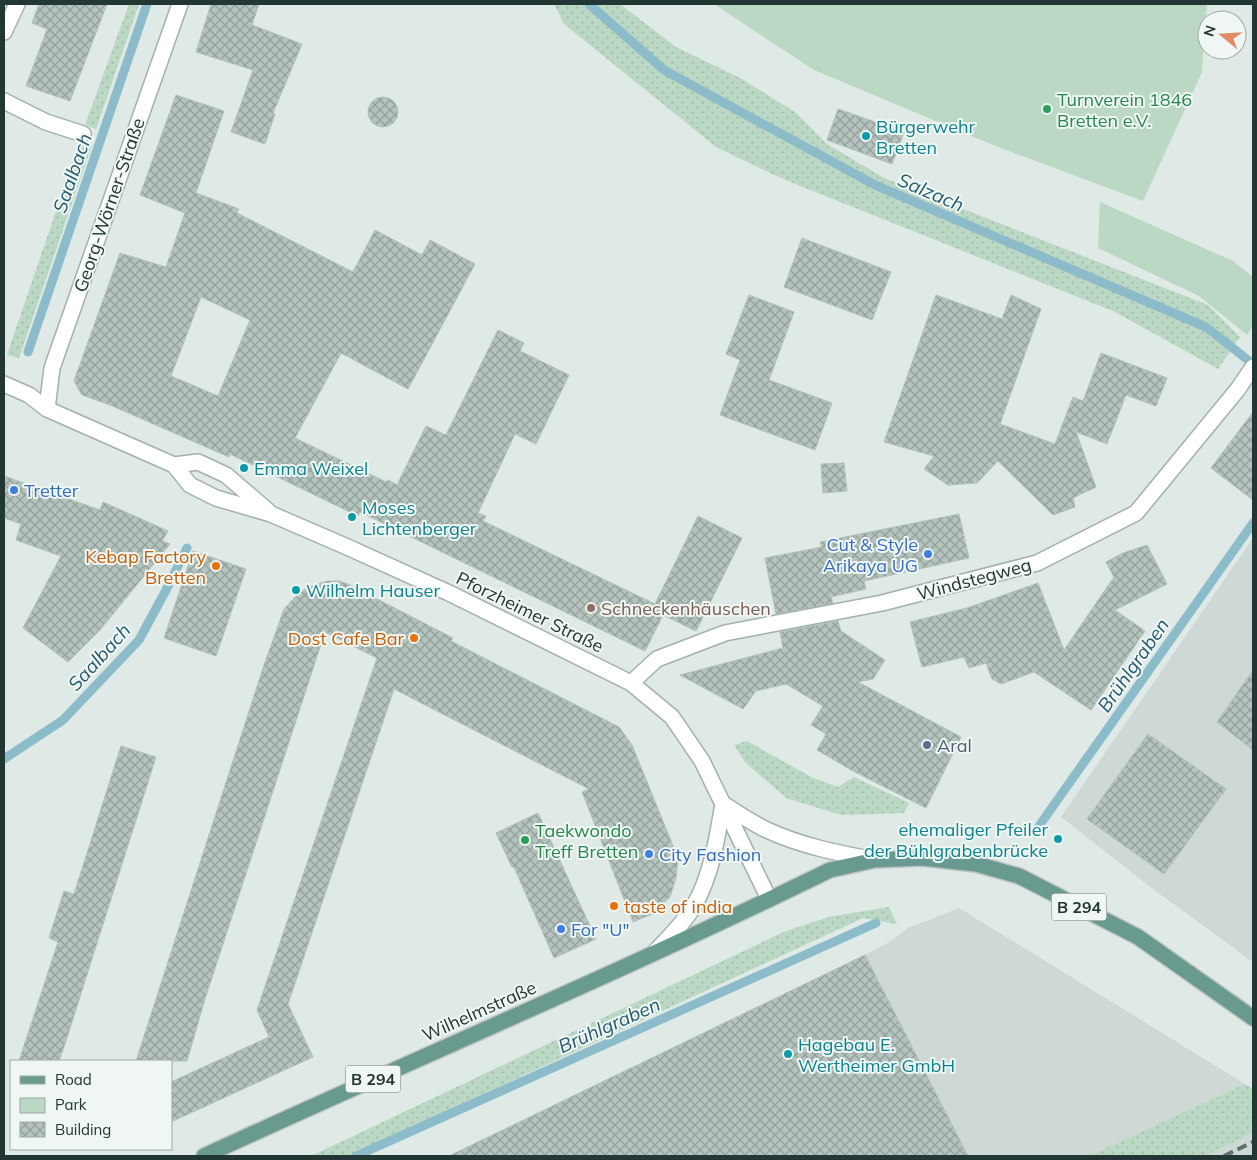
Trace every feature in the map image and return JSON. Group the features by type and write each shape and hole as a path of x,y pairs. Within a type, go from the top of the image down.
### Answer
{"main road":[{"name":"B 294","path":"769,899 830,870 875,860 922,858 976,864 1019,876 1138,937 1253,1018"},
{"name":"Wilhelmstraße","path":"204,1156 769,899"}],"street":[{"path":"4,32 17,4"},
{"name":"Georg-Wörner-Straße","path":"47,409 52,368 180,4"},
{"path":"4,101 46,122 83,134"},
{"name":"Windstegweg","path":"631,683 657,658 724,633 882,603 1038,563 1136,513 1243,381 1253,366"},
{"name":"Pforzheimer Straße","path":"4,384 29,395 47,409 174,465 190,484 216,498 271,514 449,593 631,683 672,717 702,761 769,899"},
{"name":"Pforzheimer Straße","path":"174,465 198,462 226,475 271,514"},
{"path":"656,952 680,926 694,905 706,880 715,848 723,804 766,829 788,838 831,852 875,860"}],"shaded area":[{"path":"1253,538 1253,962 1153,889 1061,817"},
{"path":"959,908 1245,1084 1089,1156 449,1156 865,955 893,940 908,928"},
{"path":"1253,1133 1253,1156 1205,1156"}],"green space":[{"path":"129,4 139,4 96,129 85,125"},
{"path":"554,4 620,4 676,47 742,79 795,112 827,144 884,178 1208,305 1240,337 1218,369 1113,311 783,179 716,147 564,24"},
{"name":"Turnverein 1846 Bretten e.V.","path":"714,4 1207,4 1207,10 1197,10 1197,60 1203,60 1202,72 1143,201 998,147 814,70"},
{"path":"80,141 92,145 19,358 7,355"},
{"path":"1100,202 1233,261 1253,277 1253,326 1247,335 1199,296 1098,248"},
{"path":"747,741 813,778 838,787 854,777 909,803 904,813 841,815 786,798 745,762 734,745"},
{"path":"889,907 897,924 863,918 349,1156 311,1156 786,931 829,917"},
{"path":"1245,1084 1253,1089 1253,1133 1205,1156 1089,1156"}],"building":[{"path":"39,4 107,4 70,101 26,86 47,29 32,23"},
{"path":"211,4 259,4 252,25 302,44 273,113 275,114 265,144 231,132 253,70 196,52"},
{"path":"176,95 224,111 196,193 239,209 237,213 353,272 375,230 422,255 430,240 475,264 408,389 341,353 295,438 386,482 388,480 397,485 426,426 446,435 498,330 524,343 520,351 569,375 536,444 515,434 478,513 486,516 483,521 655,604 698,516 742,538 696,631 663,615 645,651 360,512 358,516 230,454 229,457 110,405 82,395 74,381 120,253 166,267 185,213 140,195","holes":["201,297 250,320 218,396 171,376"]},
{"path":"383,97 393,102 398,112 393,122 383,127 373,122 368,112 373,102"},
{"name":"Bürgerwehr Bretten","path":"838,109 904,132 892,164 827,140"},
{"path":"802,238 891,272 872,320 784,287"},
{"path":"749,295 794,312 769,380 832,403 815,450 720,415 740,360 726,354"},
{"path":"936,295 1002,319 1011,295 1041,309 1000,424 1055,444 1073,397 1083,401 1101,353 1167,378 1156,406 1126,395 1107,444 1076,432 1096,487 1073,498 1075,507 1053,515 998,461 977,483 948,485 924,469 934,456 884,442"},
{"path":"1253,412 1253,500 1211,468"},
{"path":"844,463 847,491 823,493 821,464"},
{"path":"4,476 100,510 103,502 168,531 162,541 170,544 100,630 68,662 23,628 61,556 16,540 21,524 4,518"},
{"path":"959,514 969,558 864,581 866,589 831,597 833,603 776,614 765,558 822,547 820,542"},
{"path":"1147,545 1167,584 1115,610 1145,631 1091,710 1034,672 1001,684 992,679 986,663 969,668 964,657 922,667 910,622 967,608 1038,583 1064,650 1114,577 1106,562 1123,553"},
{"path":"193,551 246,569 216,656 164,638"},
{"path":"327,581 339,581 348,584 453,638 451,641 619,727 632,745 678,858 676,878 670,897 652,914 633,922 582,792 589,789 394,689 288,1004 313,1057 172,1122 172,1082 269,1037 257,1010 377,658 325,632 205,999 187,1061 136,1060 263,668 284,609 306,588"},
{"path":"838,621 841,631 885,660 873,679 858,682 961,737 926,808 851,770 817,750 826,734 811,725 823,706 786,684 756,691 743,709 680,675 783,648 780,632"},
{"path":"1253,670 1253,750 1217,722"},
{"path":"1148,734 1226,789 1164,874 1087,819"},
{"path":"121,746 156,757 59,1060 19,1060 58,942 49,938 64,891 74,894"},
{"path":"538,813 596,939 554,958 514,867 512,867 496,833"},
{"name":"Hagebau E. Wertheimer GmbH","path":"865,955 968,1156 449,1156"}],"waterway":[{"name":"Saalbach","path":"28,352 147,4"},
{"name":"Salzach","path":"589,4 664,70 875,185 1206,327 1253,364"},
{"name":"Brühlgraben","path":"1039,826 1253,523"},
{"name":"Saalbach","path":"4,759 63,720 139,640 187,548"},
{"name":"Brühlgraben","path":"356,1156 876,923"}],"railway":[{"path":"1224,1156 1253,1142"}],"place":[{"name":"Turnverein 1846 Bretten e.V.","path":"1047,109"},
{"name":"Bürgerwehr Bretten","path":"866,136"},
{"name":"Emma Weixel","path":"244,468"},
{"name":"Tretter","path":"14,490"},
{"name":"Moses Lichtenberger","path":"352,517"},
{"name":"Cut & Style Arikaya UG","path":"928,554"},
{"name":"Kebap Factory Bretten","path":"216,566"},
{"name":"Wilhelm Hauser","path":"296,590"},
{"name":"Schneckenhäuschen","path":"591,608"},
{"name":"Dost Cafe Bar","path":"414,638"},
{"name":"Aral","path":"927,745"},
{"name":"ehemaliger Pfeiler der Bühlgrabenbrücke","path":"1058,839"},
{"name":"Taekwondo Treff Bretten","path":"525,840"},
{"name":"City Fashion","path":"649,854"},
{"name":"taste of india","path":"614,906"},
{"name":"For \"U\"","path":"561,929"},
{"name":"Hagebau E. Wertheimer GmbH","path":"788,1054"}]}
